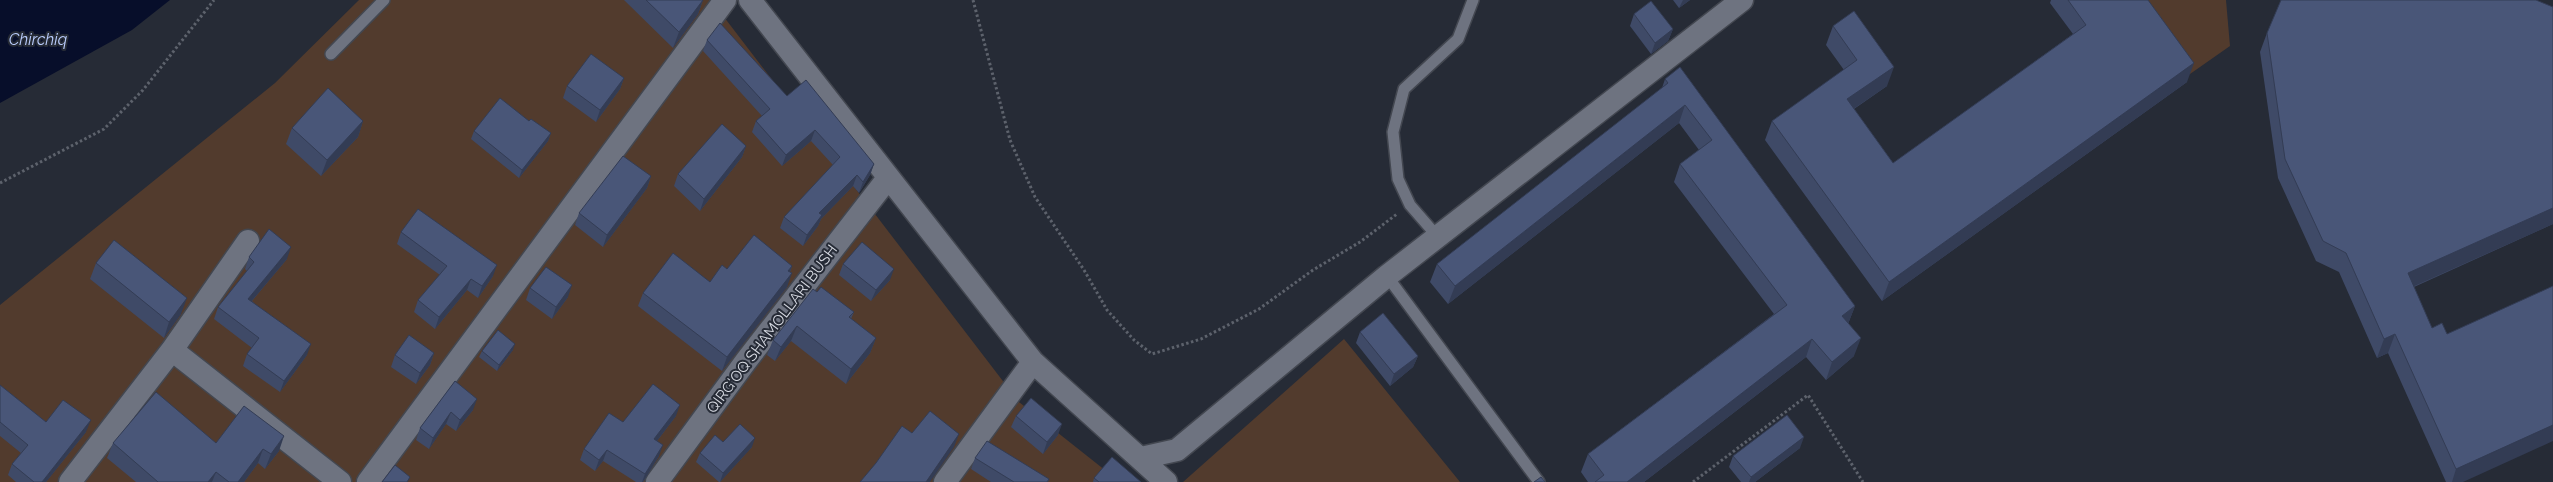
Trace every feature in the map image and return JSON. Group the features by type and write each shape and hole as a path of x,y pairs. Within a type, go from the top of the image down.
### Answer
{"street":[{"path":"368,482 726,0"},
{"path":"750,0 1033,362 1166,482"},
{"path":"1141,458 1177,450 1437,236 1742,0"},
{"name":"QIRG'OQ SHAMOLLARI BUSH","path":"657,482 746,361 888,178"},
{"path":"70,482 172,350 248,241"},
{"path":"172,350 340,482"},
{"path":"946,482 1033,362"}],"lane":[{"path":"331,54 384,0"},
{"path":"1437,236 1410,205 1398,180 1393,132 1404,89 1458,39 1473,0"},
{"path":"1387,276 1539,482"}],"path":[{"path":"0,183 104,129 143,90 214,0"},
{"path":"973,0 1010,140 1035,197 1084,270 1107,310 1134,340 1152,354 1201,339 1259,309 1313,270 1360,242 1410,205"},
{"path":"1693,482 1808,396 1863,482"}],"shaded area":[{"path":"359,0 711,0 1019,402 1120,482 0,482 0,305 275,83"},
{"path":"2137,0 2226,0 2230,46 2190,74"},
{"path":"1344,339 1460,482 1183,482"}],"water":[{"name":"Chirchiq","path":"0,0 170,0 132,30 0,103"}],"building":[{"path":"646,0 703,0 679,32"},
{"path":"2068,0 2148,0 2194,63 1889,282 1772,121 1857,60 1833,26 1854,11 1894,67 1847,99 1893,163 2086,25"},
{"path":"2281,0 2536,0 2553,7 2553,208 2408,273 2432,328 2442,323 2447,334 2553,286 2553,425 2456,469 2395,334 2384,339 2346,253 2323,241 2285,159 2267,33"},
{"path":"1651,1 1673,29 1655,43 1634,14"},
{"path":"720,23 787,96 806,80 874,164 863,182 857,175 819,213 822,215 807,235 784,217 840,157 815,130 786,155 756,121 770,109 707,40"},
{"path":"591,54 624,78 600,110 567,86"},
{"path":"1680,67 1855,306 1842,316 1861,338 1832,362 1812,339 1627,482 1595,482 1604,475 1588,454 1787,305 1680,164 1712,140 1685,105 1455,286 1437,264 1668,83 1665,79"},
{"path":"328,88 363,121 327,160 292,128"},
{"path":"500,98 529,121 531,119 551,133 522,170 474,131"},
{"path":"722,124 746,146 704,199 678,174"},
{"path":"623,156 651,176 607,235 579,213"},
{"path":"418,209 497,265 482,286 471,279 439,317 418,300 447,266 401,232"},
{"path":"269,229 291,247 248,299 311,344 284,381 247,354 259,338 218,307 254,262 249,257"},
{"path":"754,235 792,266 788,271 792,273 727,357 643,293 673,253 710,282 722,265 727,269"},
{"path":"114,240 187,298 169,322 96,263"},
{"path":"862,242 894,269 876,290 843,264"},
{"path":"546,267 572,285 556,307 530,288"},
{"path":"821,287 854,312 849,317 876,338 851,369 797,326 781,347 773,340 813,289 817,292"},
{"path":"1383,313 1418,356 1394,374 1360,332"},
{"path":"498,330 515,344 499,365 482,351"},
{"path":"409,335 434,353 420,373 395,355"},
{"path":"455,381 477,399 460,420 451,412 433,438 420,428"},
{"path":"653,384 680,405 654,439 663,445 645,474 607,450 599,460 584,449 609,413 623,422"},
{"path":"0,385 46,422 63,400 91,420 42,482 34,482 12,464 28,445 0,422"},
{"path":"156,392 216,443 244,406 284,436 271,454 263,449 238,482 229,482 216,472 208,482 158,482 113,443"},
{"path":"1031,398 1062,424 1047,442 1016,416"},
{"path":"930,411 959,434 926,482 860,482 902,426 912,433"},
{"path":"1787,415 1804,437 1751,477 1733,456"},
{"path":"740,424 755,438 723,473 700,453 715,435 723,442"},
{"path":"987,441 1049,479 1047,482 1014,482 975,458"},
{"path":"1112,457 1141,482 1099,482 1094,478"},
{"path":"395,465 410,477 407,482 382,482"},
{"path":"1541,477 1545,482 1534,482"}]}
